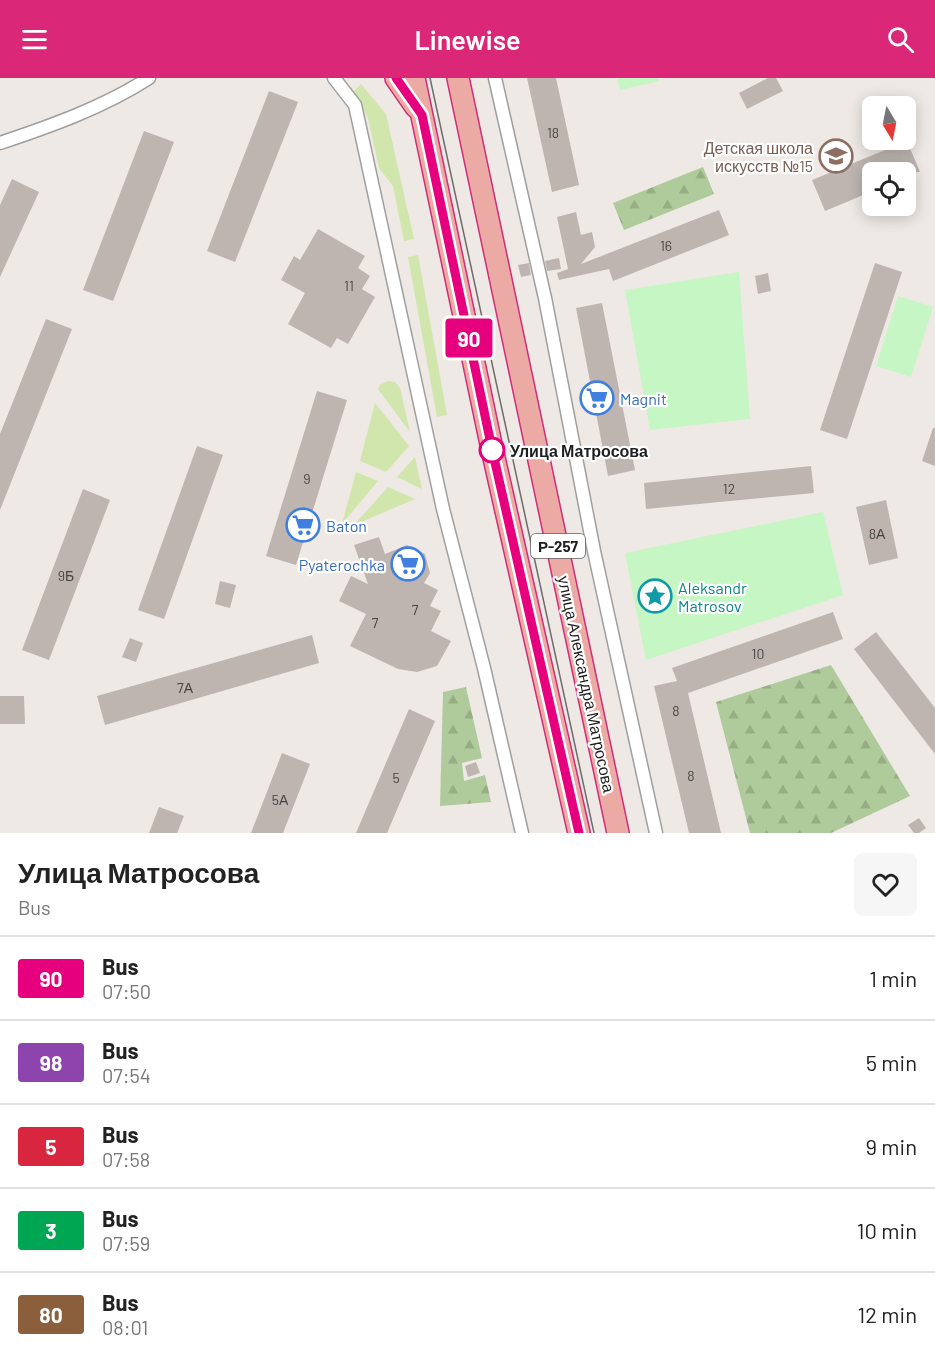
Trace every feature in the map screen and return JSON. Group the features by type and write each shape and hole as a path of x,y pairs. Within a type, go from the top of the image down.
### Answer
{"highway":[{"path":"396,78 422,115"},
{"name":"Р-257","path":"414,78 489,437 579,833"},
{"name":"улица Александра Матросова","path":"458,78 618,833"}],"street":[{"path":"0,143 78,115 149,78"},
{"path":"334,78 355,105 441,498 484,668 522,833"},
{"path":"495,78 545,298 594,551 656,833"}],"green space":[{"path":"617,78 658,78 659,81 620,90"},
{"path":"361,84 386,114 414,239 404,241 393,186 379,168 368,118 354,91"},
{"path":"703,167 714,194 624,230 613,203"},
{"path":"418,255 447,415 437,417 408,257"},
{"path":"739,272 750,419 650,430 625,290"},
{"path":"898,296 933,307 911,377 876,366"},
{"path":"388,381 395,382 400,388 410,432 378,389 380,385"},
{"path":"375,403 409,446 386,472 360,461"},
{"path":"415,457 422,489 397,477"},
{"path":"356,472 378,481 342,524"},
{"path":"388,487 415,499 354,525"},
{"path":"823,512 843,595 646,660 625,553"},
{"path":"831,665 910,796 831,833 750,833 716,702"},
{"path":"466,687 482,758 462,763 464,781 485,775 491,802 440,806 443,692"}],"building":[{"path":"527,78 556,78 579,185 552,192"},
{"path":"768,78 776,78 783,91 747,109 739,93"},
{"path":"269,91 298,102 235,262 207,251"},
{"path":"144,131 174,142 113,301 83,290"},
{"path":"885,150 911,150 916,162 862,162 862,196 825,211 812,180"},
{"path":"12,179 39,192 0,277 0,205"},
{"path":"719,210 729,235 613,281 609,269 559,280 557,273 568,269 557,217 576,212 581,235 592,232 595,247 581,264"},
{"path":"318,229 365,256 358,268 370,276 362,289 375,297 348,344 337,338 331,348 288,324 305,293 281,280 294,256 300,260"},
{"path":"559,258 561,269 547,271 545,261"},
{"path":"529,263 531,275 521,277 518,265"},
{"path":"875,263 902,272 847,439 820,430"},
{"path":"768,273 771,291 758,294 755,276"},
{"path":"602,303 635,470 608,476 576,308"},
{"path":"46,319 72,329 0,510 0,434"},
{"path":"317,391 347,400 296,565 266,556"},
{"path":"933,428 935,428 935,466 922,461"},
{"path":"197,446 223,455 164,619 138,610"},
{"path":"811,466 814,493 646,509 644,483"},
{"path":"83,489 110,500 49,660 22,650"},
{"path":"886,500 898,558 869,565 856,507"},
{"path":"379,537 385,554 407,545 425,554 430,573 424,583 438,590 430,606 441,611 431,631 451,641 437,666 417,672 398,669 350,646 366,614 339,601 351,576 368,584 354,545"},
{"path":"220,581 236,585 230,608 215,604"},
{"path":"833,612 843,639 688,693 721,833 689,833 654,686 677,681 672,668"},
{"path":"876,632 935,708 935,754 854,649"},
{"path":"312,635 319,663 105,725 97,696"},
{"path":"130,638 143,643 136,662 122,657"},
{"path":"0,696 24,696 25,724 0,724"},
{"path":"409,709 435,721 387,833 356,833"},
{"path":"282,753 310,764 283,833 251,833"},
{"path":"476,762 480,773 468,777 465,766"},
{"path":"159,807 184,816 177,833 149,833"},
{"path":"919,818 926,828 919,833 914,833 908,825"}],"tram line":[{"path":"430,78 594,833"}],"bus line":[{"name":"90","path":"396,78 422,115 492,449 579,833"}],"place":[{"name":"Детская школа искусств №15","path":"836,156"},
{"name":"Magnit","path":"597,398"},
{"name":"Улица Матросова","path":"492,450"},
{"name":"Baton","path":"303,525"},
{"name":"Pyaterochka","path":"408,564"},
{"name":"Aleksandr Matrosov","path":"655,596"}]}
